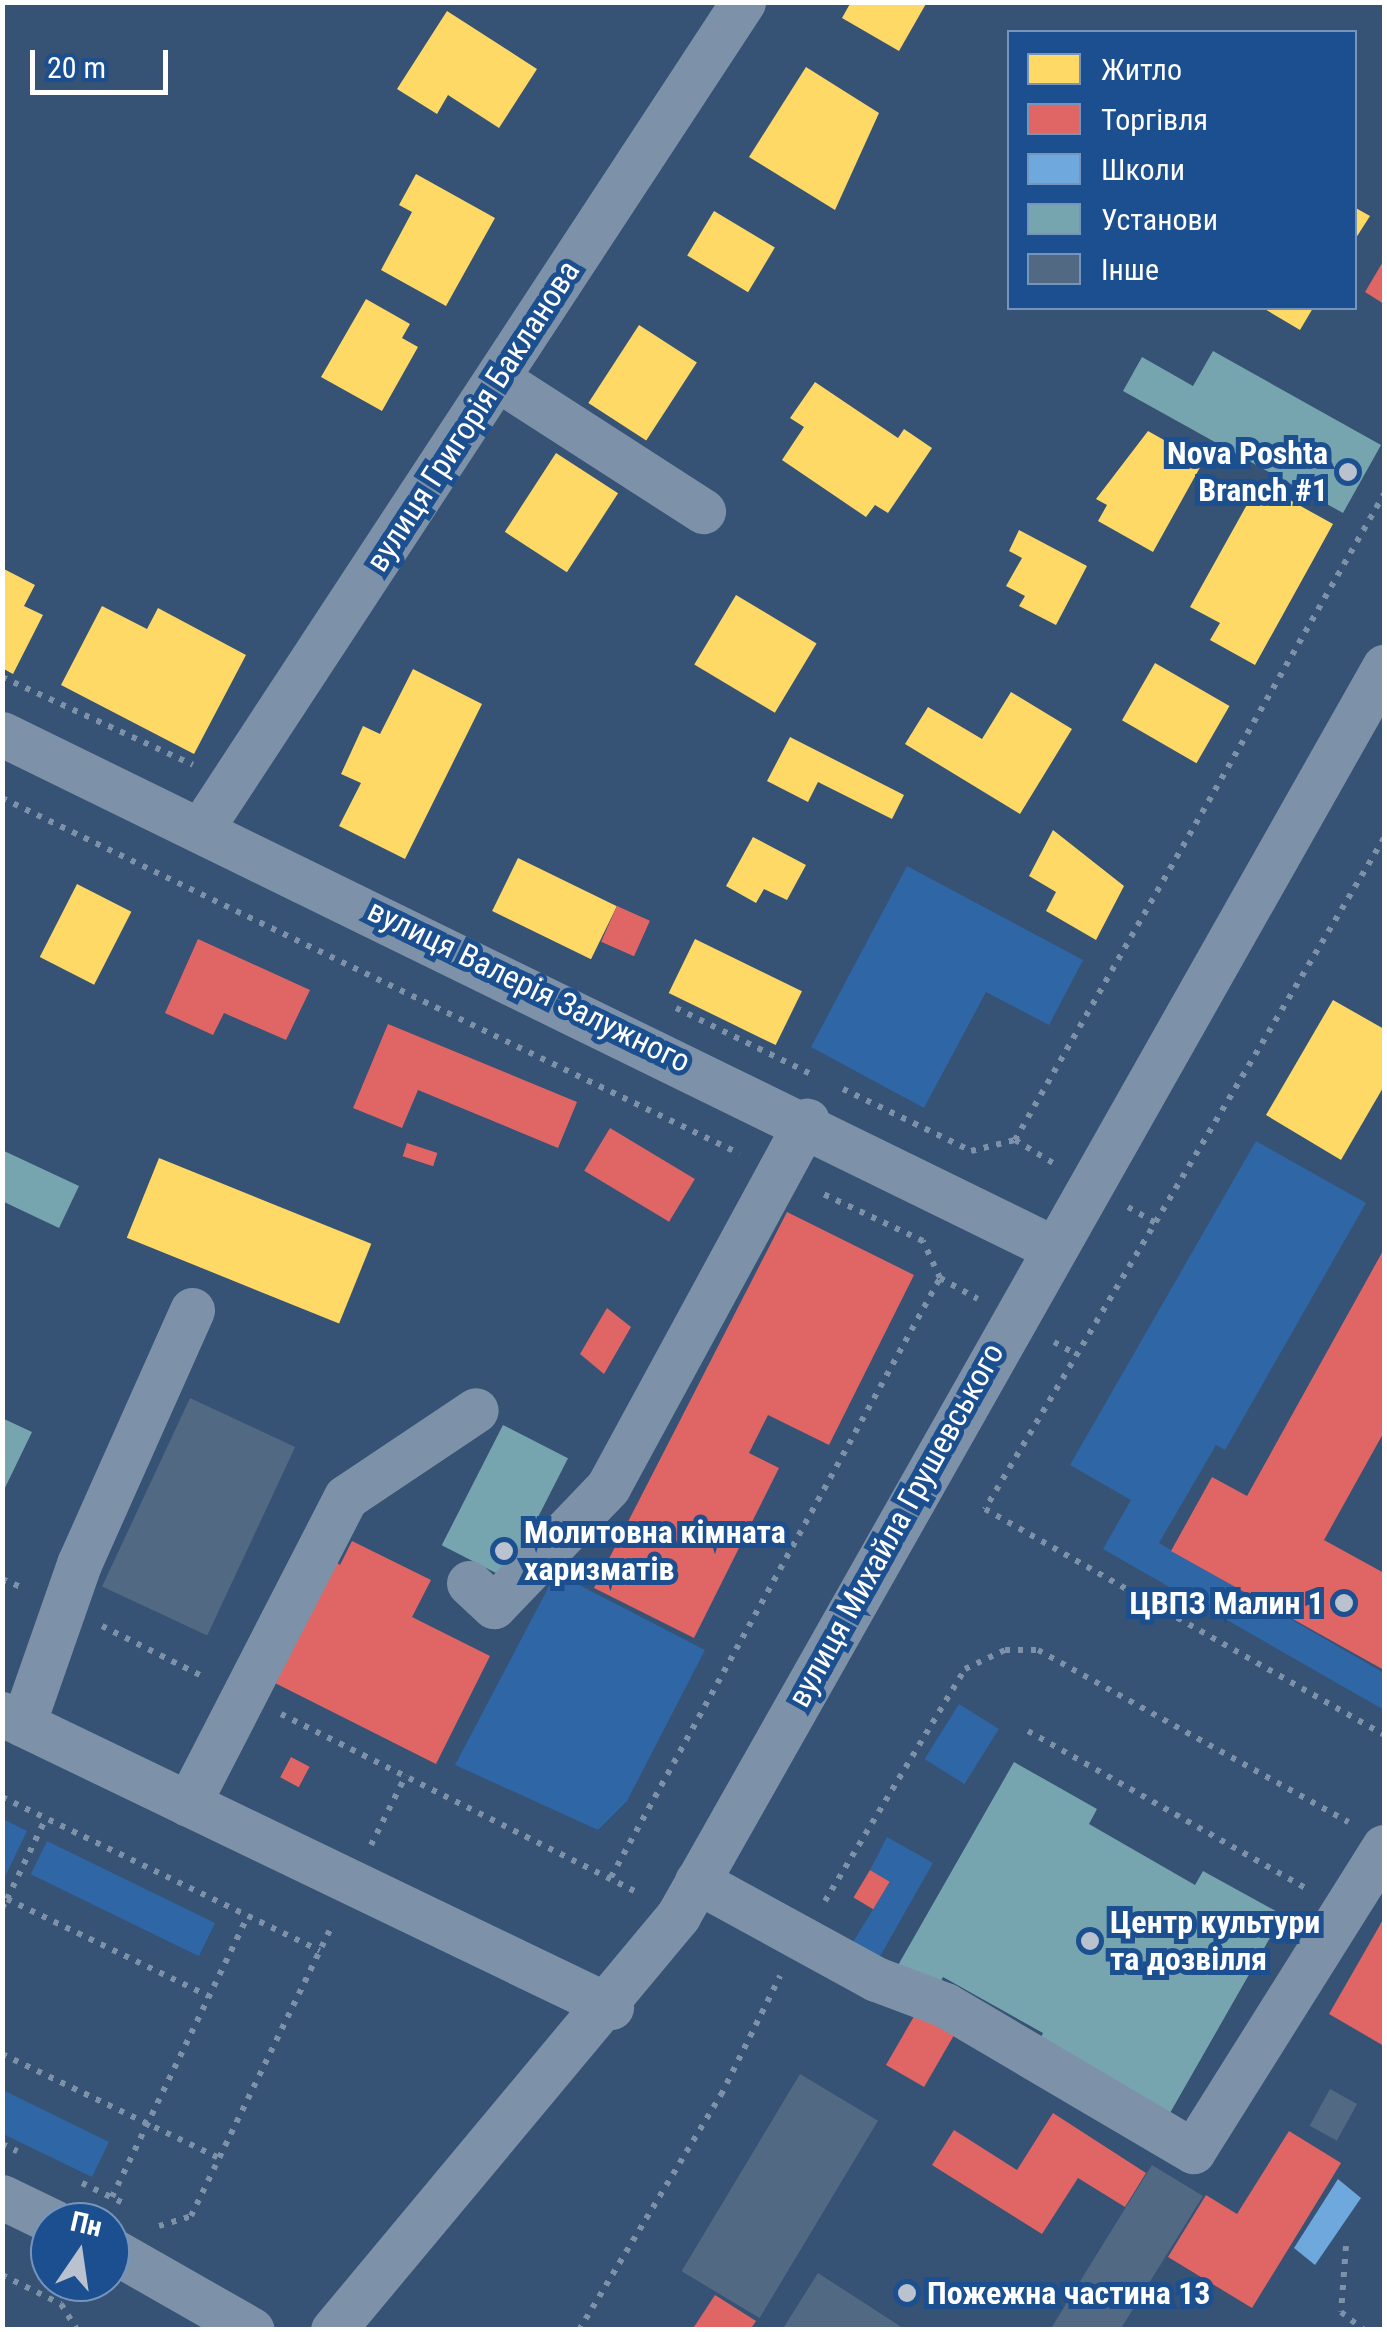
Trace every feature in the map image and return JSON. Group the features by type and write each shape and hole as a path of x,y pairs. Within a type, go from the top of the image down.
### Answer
{"street":[{"name":"вулиця Григорія Бакланова","path":"201,829 743,2"},
{"path":"498,379 703,511"},
{"name":"вулиця Михайла Грушевського","path":"333,2330 611,2007 697,1881 1052,1247 1384,668"},
{"name":"вулиця Валерія Залужного","path":"2,734 806,1120 1052,1247"},
{"path":"469,1582 494,1606 608,1487 806,1120"},
{"path":"192,1310 13,1719 611,2007"},
{"path":"188,1804 346,1497 476,1410"},
{"path":"697,1881 802,1938 945,2004 1193,2151 1345,1911 1376,1840"},
{"path":"2,2197 30,2210"},
{"path":"130,2259 252,2330"}],"path":[{"path":"670,1005 971,1151 1015,1140 1384,494"},
{"path":"2,676 194,766"},
{"path":"2,798 922,1242 940,1278 611,1877 2,1579"},
{"path":"1384,838 986,1509 1384,1736"},
{"path":"578,2330 722,2095 802,1938 966,1669 1005,1650 1038,1650 1376,1840"},
{"path":"1028,1730 1345,1911"},
{"path":"130,2251 162,2222 191,2216 406,1774"},
{"path":"2,1797 320,1951"},
{"path":"2,1908 46,1818"},
{"path":"7,1899 210,1996"},
{"path":"112,2197 248,1916"},
{"path":"2,2054 219,2158"},
{"path":"1346,2246 1342,2312 1364,2330"},
{"path":"2,2275 62,2304 76,2330"}],"shaded area":[{"path":"907,866 1083,960 1049,1025 986,992 924,1108 811,1047"},
{"path":"1256,1141 1366,1203 1225,1450 1216,1445 1159,1543 1384,1673 1384,1710 1103,1549 1131,1500 1070,1465"},
{"path":"556,1573 705,1650 627,1801 598,1830 455,1765"},
{"path":"959,1704 999,1729 964,1784 925,1759"},
{"path":"3,1819 27,1831 3,1881"},
{"path":"887,1837 933,1863 879,1958 853,1942 890,1882 870,1870"},
{"path":"47,1841 215,1923 199,1956 31,1874"},
{"path":"3,2090 109,2142 92,2177 3,2134"}],"building: Житло":[{"path":"851,2 927,2 899,51 842,18"},
{"path":"447,11 537,69 499,128 448,95 437,114 397,89"},
{"path":"806,67 879,113 835,210 749,157"},
{"path":"416,174 495,218 446,306 381,270 412,212 399,205"},
{"path":"1357,209 1370,216 1357,236"},
{"path":"714,211 775,248 748,292 687,256"},
{"path":"366,299 410,324 402,338 418,347 382,411 321,377"},
{"path":"1266,310 1312,310 1300,330"},
{"path":"639,325 697,363 646,441 588,403"},
{"path":"815,382 898,438 904,429 932,448 888,513 875,505 866,517 782,460 804,427 790,418"},
{"path":"1148,431 1203,462 1153,552 1098,521 1107,505 1096,499"},
{"path":"556,453 618,493 567,572 505,532"},
{"path":"1259,483 1333,524 1255,665 1210,640 1220,623 1190,607"},
{"path":"1019,530 1087,566 1056,625 1019,606 1025,596 1006,586 1022,558 1009,551"},
{"path":"2,568 35,585 24,606 43,615 13,674 2,668"},
{"path":"736,595 817,643 775,713 694,664"},
{"path":"102,606 147,629 158,608 246,655 194,754 61,685"},
{"path":"1155,663 1229,706 1196,763 1122,720"},
{"path":"413,669 482,704 405,859 339,826 361,783 341,774 363,726 380,734"},
{"path":"1011,692 1072,729 1020,814 905,744 928,707 982,739"},
{"path":"790,737 904,795 892,819 818,782 808,802 767,781"},
{"path":"1053,830 1124,886 1096,940 1046,911 1056,892 1029,876"},
{"path":"753,837 806,865 787,900 764,889 756,903 726,886"},
{"path":"518,858 617,906 591,959 492,911"},
{"path":"77,884 131,912 94,985 40,957"},
{"path":"695,939 802,991 776,1045 669,993"},
{"path":"1333,1000 1384,1029 1384,1086 1341,1160 1266,1115"},
{"path":"159,1158 371,1244 339,1324 127,1238"}],"building: Торгівля":[{"path":"1384,260 1384,304 1365,292"},
{"path":"617,906 650,921 634,956 601,942"},
{"path":"198,939 310,990 286,1040 224,1013 213,1035 165,1013"},
{"path":"388,1024 577,1102 558,1148 418,1090 402,1128 353,1108"},
{"path":"610,1128 695,1179 669,1222 584,1171"},
{"path":"407,1143 437,1153 433,1166 403,1156"},
{"path":"787,1212 914,1275 829,1445 768,1415 749,1453 779,1468 694,1638 594,1588"},
{"path":"1384,1249 1384,1432 1324,1540 1384,1573 1384,1670 1171,1551 1212,1477 1247,1496"},
{"path":"607,1308 631,1327 604,1374 580,1354"},
{"path":"352,1541 431,1580 412,1617 490,1656 436,1764 271,1681 332,1559 340,1565"},
{"path":"291,1757 310,1767 299,1787 280,1777"},
{"path":"870,1870 890,1882 873,1909 854,1897"},
{"path":"1384,1918 1384,2046 1329,2014"},
{"path":"920,2006 958,2028 924,2087 886,2065"},
{"path":"1053,2113 1146,2173 1125,2207 1078,2178 1042,2234 932,2165 954,2130 1017,2170"},
{"path":"1289,2131 1341,2163 1252,2308 1168,2257 1206,2195 1237,2214"},
{"path":"715,2295 756,2321 750,2330 692,2330"}],"building: Школи":[{"path":"1338,2179 1361,2198 1315,2265 1294,2248"}],"building: Установи":[{"path":"1213,351 1381,445 1343,513 1123,391 1142,357 1193,386"},
{"path":"2,1150 79,1186 59,1228 2,1201"},
{"path":"2,1418 32,1432 2,1494"},
{"path":"503,1425 568,1458 507,1578 442,1545"},
{"name":"Центр культури та дозвілля","path":"1014,1762 1097,1809 1089,1824 1195,1885 1203,1871 1283,1915 1166,2120 1036,2047 1043,2033 943,1977 936,1990 897,1967"}],"building: Інше":[{"path":"190,1398 295,1447 207,1636 102,1587"},
{"path":"800,2074 878,2121 760,2318 682,2271"},
{"path":"1330,2089 1357,2104 1337,2141 1310,2126"},
{"path":"1152,2165 1203,2196 1120,2330 1050,2330"},
{"path":"818,2273 906,2330 782,2330"}],"place":[{"name":"Nova Poshta Branch #1","path":"1348,472"},
{"name":"Молитовна кімната харизматів","path":"504,1551"},
{"name":"ЦВПЗ Малин 1","path":"1344,1603"},
{"name":"Центр культури та дозвілля","path":"1090,1941"},
{"name":"Пожежна частина 13","path":"907,2293"}]}
